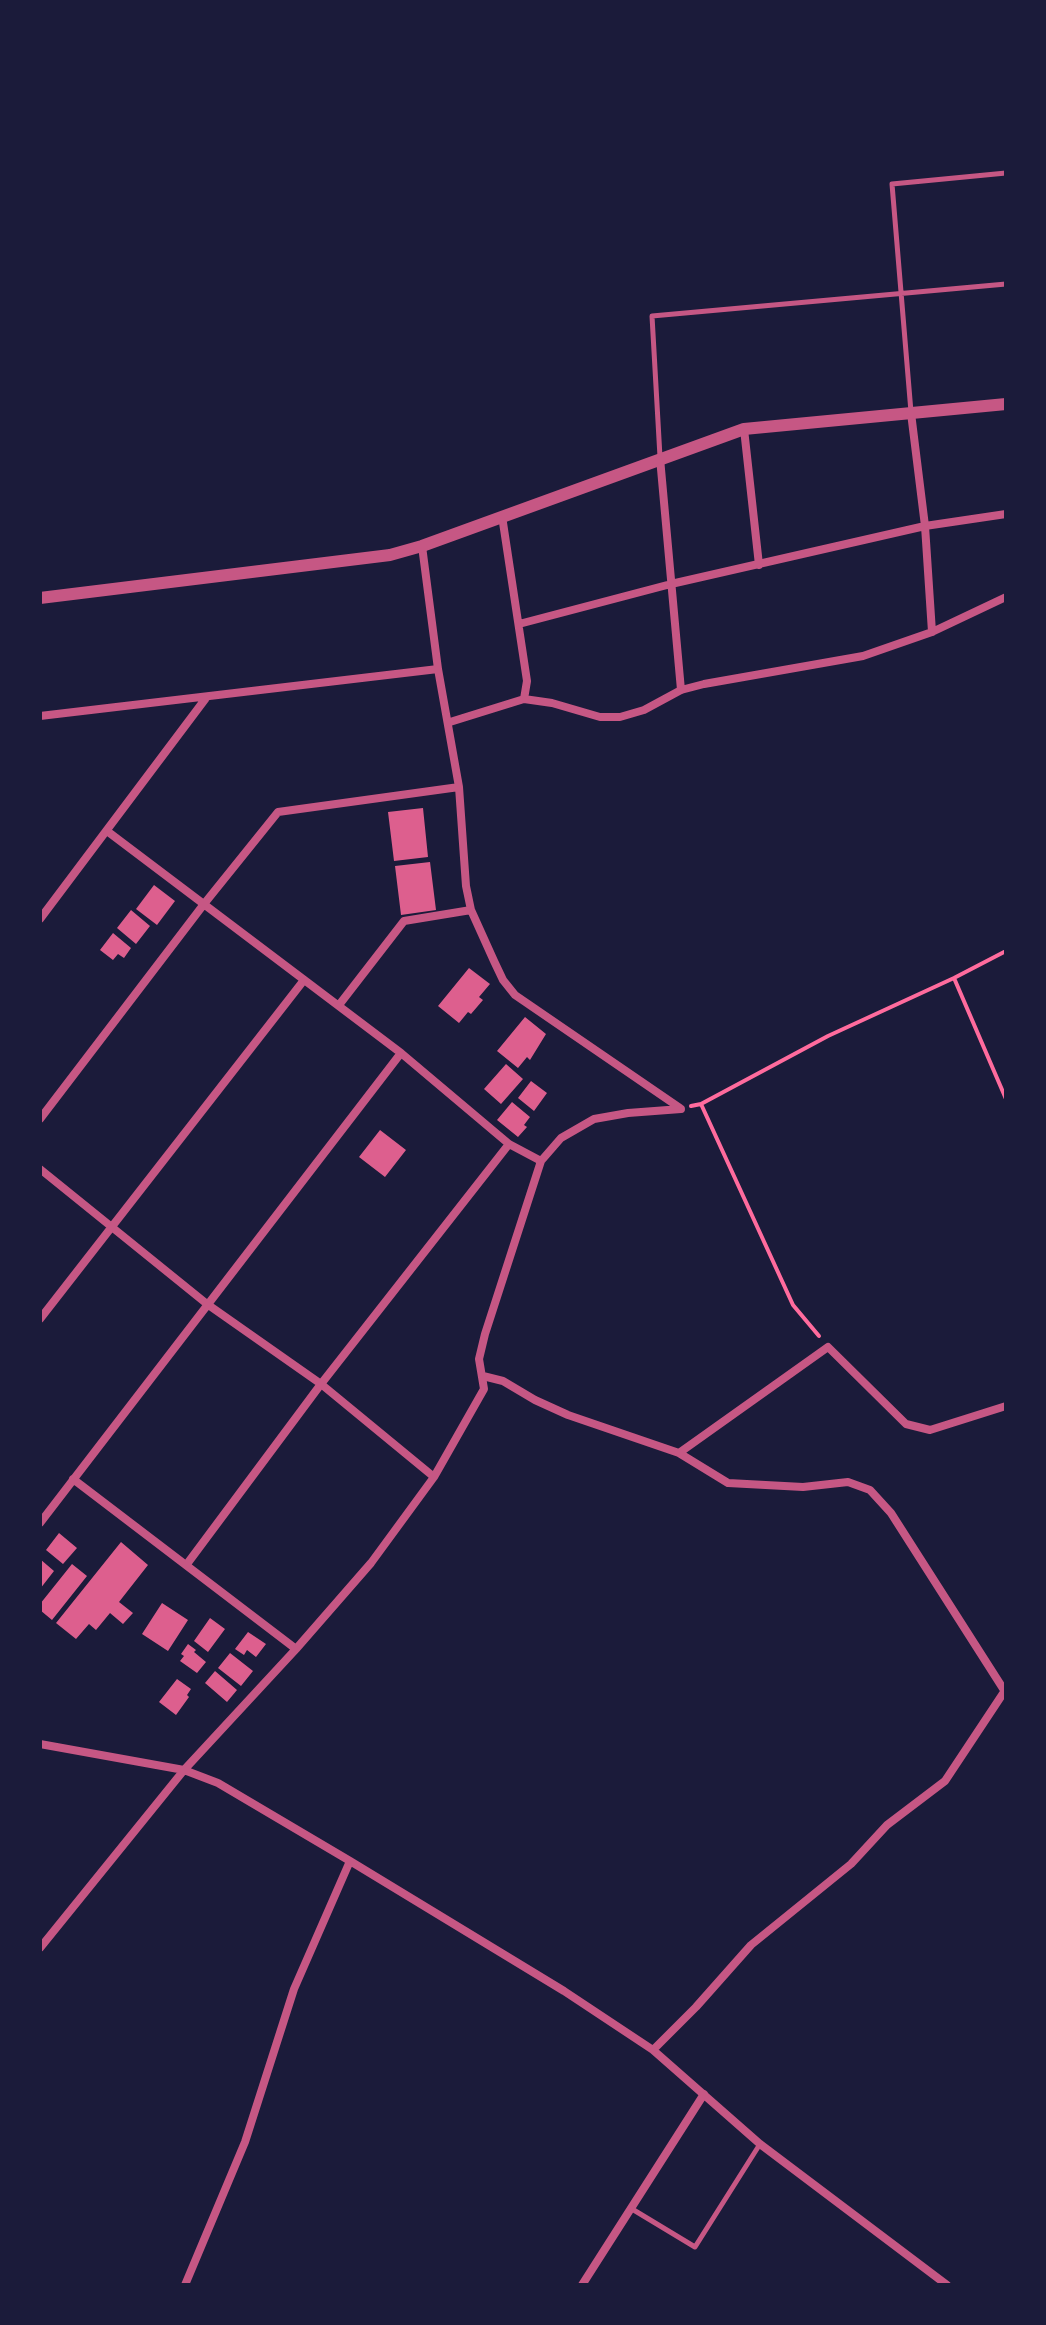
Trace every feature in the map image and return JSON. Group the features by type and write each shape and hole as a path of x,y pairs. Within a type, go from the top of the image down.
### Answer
{"street":[{"path":"40,598 390,555 744,429 1006,404"},
{"path":"911,413 925,526 932,632"},
{"path":"744,429 759,565"},
{"path":"660,458 681,690"},
{"path":"519,624 671,584 925,526 1006,514"},
{"path":"502,516 527,681 524,699"},
{"path":"422,546 438,669 450,722 459,787 471,910 503,980 515,995 681,1109"},
{"path":"450,722 524,699 552,703 600,717 620,717 644,710 681,690 704,684 863,656 932,632 1006,597"},
{"path":"40,716 438,669"},
{"path":"40,919 206,698"},
{"path":"40,1119 278,812 459,787"},
{"path":"107,831 401,1053 509,1144 541,1161"},
{"path":"339,1005 404,921 471,910"},
{"path":"40,1319 304,980"},
{"path":"40,1523 401,1053"},
{"path":"40,1948 184,1770 371,1563 434,1477 484,1389 479,1359 485,1334 541,1161 561,1138 594,1119 681,1109"},
{"path":"187,1564 321,1384 509,1144"},
{"path":"40,1169 207,1304 321,1384 434,1477"},
{"path":"679,1453 828,1347 906,1424 930,1430 1006,1406"},
{"path":"483,1376 503,1381 568,1415 679,1453 728,1483 803,1487 848,1482 870,1490 891,1513 1005,1690 945,1781 887,1825 851,1864 751,1945 653,2050"},
{"path":"73,1479 296,1649"},
{"path":"40,1745 184,1770 218,1783 350,1861 564,1991 653,2050 760,2144 947,2285"},
{"path":"185,2285 245,2142 294,1989 350,1861"},
{"path":"582,2285 704,2094"}],"lane":[{"path":"911,413 892,184 1006,173"},
{"path":"660,458 652,316 1006,284"},
{"path":"632,2209 695,2247 760,2144"}],"path":[{"path":"681,1109 701,1104 828,1036 1006,951"},
{"path":"954,978 1006,1099"},
{"path":"701,1104 793,1305 828,1347"}],"building":[{"path":"423,808 428,857 394,861 388,812"},
{"path":"430,862 436,910 401,915 395,866"},
{"path":"154,885 175,901 157,925 136,909"},
{"path":"131,910 150,926 136,944 117,928"},
{"path":"113,933 131,948 124,958 118,954 113,960 100,950"},
{"path":"469,968 490,984 479,997 483,1000 459,1023 438,1006"},
{"path":"525,1017 546,1034 530,1060 527,1057 518,1068 497,1051"},
{"path":"506,1064 523,1079 501,1104 484,1089"},
{"path":"531,1081 547,1093 534,1111 518,1098"},
{"path":"512,1102 530,1117 524,1125 527,1127 518,1137 497,1120"},
{"path":"380,1130 406,1150 385,1177 359,1157"},
{"path":"59,1533 77,1548 63,1564 46,1550"},
{"path":"121,1542 148,1565 119,1602 133,1613 123,1624 110,1613 96,1630 89,1624 76,1639 56,1623"},
{"path":"40,1559 54,1571 40,1589"},
{"path":"72,1564 87,1576 52,1620 40,1610 40,1604"},
{"path":"162,1603 188,1620 168,1651 142,1634"},
{"path":"210,1618 225,1629 208,1652 194,1641"},
{"path":"248,1632 266,1644 256,1657 247,1650 244,1655 235,1649"},
{"path":"188,1644 206,1662 197,1673 180,1661"},
{"path":"230,1653 253,1671 241,1686 218,1668"},
{"path":"215,1671 237,1690 227,1702 205,1683"},
{"path":"177,1679 191,1689 176,1715 159,1702"}]}
